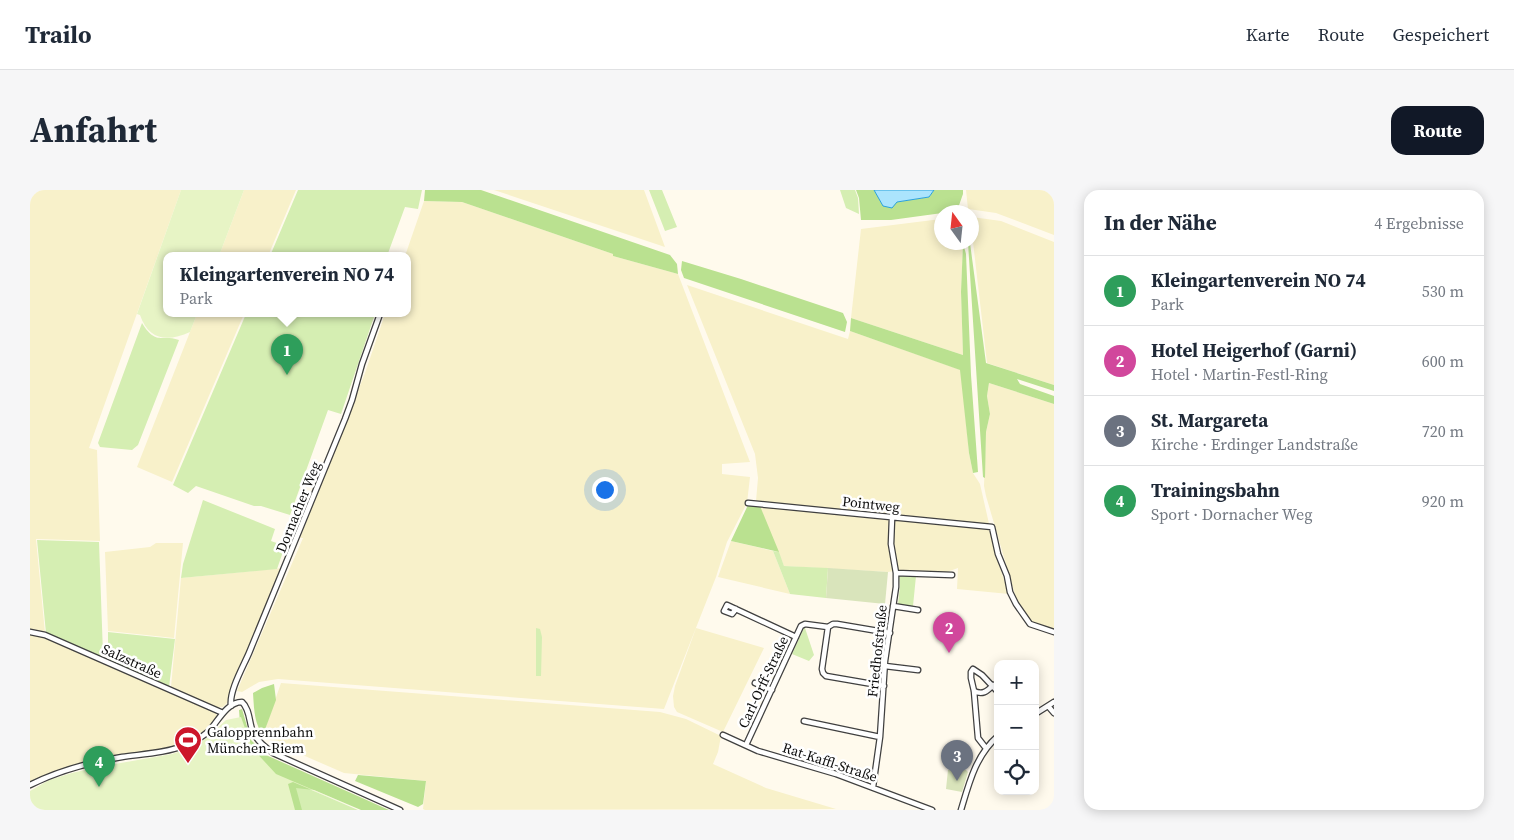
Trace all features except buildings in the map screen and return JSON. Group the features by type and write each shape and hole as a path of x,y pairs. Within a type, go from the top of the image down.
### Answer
{"street":[{"name":"Dornacher Weg","path":"232,706 231,701 238,676 250,653 346,418 362,364 379,317"},
{"name":"Pointweg","path":"748,503 992,527 1010,592 1026,620 1054,632"},
{"name":"Friedhofstraße","path":"874,787 896,573 891,544 892,518"},
{"path":"896,573 952,575"},
{"path":"893,606 918,610"},
{"path":"736,609 796,637"},
{"name":"Carl-Orff-Straße","path":"746,745 801,626 805,624 828,627"},
{"path":"884,686 824,675 822,669 828,627 837,624 890,633"},
{"name":"Salzstraße","path":"30,632 45,635 223,713"},
{"path":"885,666 918,670"},
{"path":"986,747 978,738 971,678 973,669 994,687"},
{"path":"755,683 772,690"},
{"path":"974,691 979,694 987,692 992,685"},
{"path":"30,785 45,778 98,762 185,745 208,732 223,713 238,702 242,702 246,707 253,732 258,740 273,753 400,810"},
{"path":"1039,712 1054,702"},
{"path":"1048,706 1054,712"},
{"path":"804,721 880,737"},
{"name":"Rat-Kaffl-Straße","path":"723,734 776,757 836,774 932,810"},
{"path":"961,810 976,763 986,747 994,740"}],"shaded area":[{"path":"30,190 181,190 89,448 97,450 100,541 36,539 45,633 30,629"},
{"path":"244,190 296,190 270,252 221,252"},
{"path":"494,190 644,190 665,247"},
{"path":"966,190 1054,190 1054,235 996,213 979,211 979,205 968,205"},
{"path":"424,201 462,202 613,254 613,256 678,274 750,462 722,464 722,474 750,477 747,503 727,542 716,577 664,709 278,679 259,682 242,692 237,691 303,538 300,538 365,373 384,317 411,317 411,252 406,252"},
{"path":"979,218 1001,221 1054,242 1054,385 987,363 974,250 979,250"},
{"path":"934,220 934,250 963,250 961,292 963,355 851,318 861,229"},
{"path":"687,285 848,339 850,331 961,370 969,453 973,473 980,484 997,559 1009,594 957,589 958,568 944,573 784,566 756,501 758,478 755,454"},
{"path":"196,317 243,317 172,482 137,467"},
{"path":"989,383 1054,404 1054,631 1029,621 1018,605 986,496 984,486 986,432 990,414 987,396"},
{"path":"731,541 773,551 790,594 718,577"},
{"path":"156,543 183,543 174,638 108,631 105,552 150,547"},
{"path":"283,568 245,658 234,677 227,703 223,707 216,707 171,687 181,578"},
{"path":"696,628 764,648 723,732 677,712 674,707 673,696 675,686"},
{"path":"30,634 45,637 216,713 217,717 206,731 183,744 71,767 43,776 30,783"},
{"path":"281,683 660,712 686,719 721,736 718,752 713,764 766,788 836,809 425,810 423,809 426,781 344,773 275,743 263,735"}],"green space":[{"path":"181,190 244,190 221,252 163,252 163,317 196,317 190,332 174,337 160,337 149,330 140,315 137,314"},
{"path":"298,190 422,190 418,209 405,207 388,252 272,252"},
{"path":"425,190 481,190 670,255 677,264 678,274 613,256 613,254 462,202 424,201"},
{"path":"649,190 662,190 677,227 665,231"},
{"path":"840,190 855,190 858,198 859,214 846,208"},
{"path":"856,190 874,190 883,205 929,197 934,190 963,190 959,205 934,205 934,214 891,220 861,220 859,198"},
{"path":"963,250 965,250 978,472 973,473 960,370 850,331 851,318 963,355 961,292"},
{"path":"968,250 971,250 986,363 1054,385 1054,391 1017,379 1020,384 1054,396 1054,404 989,383 987,396 990,414 986,432 985,478 983,477"},
{"path":"682,261 843,313 847,322 845,332 684,278 681,270"},
{"path":"245,317 374,317 341,414 328,410 290,515 261,506 254,506 196,486 188,493 173,485"},
{"path":"142,323 151,335 155,337 179,340 138,445 132,450 100,447 98,443"},
{"path":"203,500 275,529 271,541 285,546 277,569 181,578 183,564"},
{"path":"748,505 760,506 779,552 731,541"},
{"path":"37,540 99,542 103,654 99,657 46,633"},
{"path":"773,551 779,552 784,566 828,568 826,598 790,594"},
{"path":"828,568 888,572 885,604 826,598"},
{"path":"899,576 916,576 913,606 898,604"},
{"path":"536,628 540,629 542,637 541,676 536,676"},
{"path":"804,628 814,655 809,661 792,654"},
{"path":"108,632 175,639 169,687 111,662 108,657"},
{"path":"274,684 276,700 263,735 256,720 253,693"},
{"path":"242,709 251,740 266,755 389,810 361,810 314,790 296,788 302,810 292,810 276,801 240,723 239,710"},
{"name":"Galopprennbahn München-Riem","path":"241,717 252,748 276,774 360,810 293,782 288,784 295,810 30,810 30,791 49,780 98,767 172,754 193,747 208,737 226,720"},
{"path":"948,770 966,770 968,772 962,792 946,789"},
{"path":"358,775 426,781 423,804 418,807 355,781"},
{"path":"293,782 358,810 295,810"}],"water":[{"path":"874,190 934,190 929,197 897,202 892,208 883,206"}],"place":[{"name":"Kleingartenverein NO 74","path":"287,375"},
{"name":"Hotel Heigerhof (Garni)","path":"949,653"},
{"name":"Galopprennbahn München-Riem","path":"188,764"},
{"name":"St. Margareta","path":"957,781"},
{"name":"Trainingsbahn","path":"99,787"}]}
